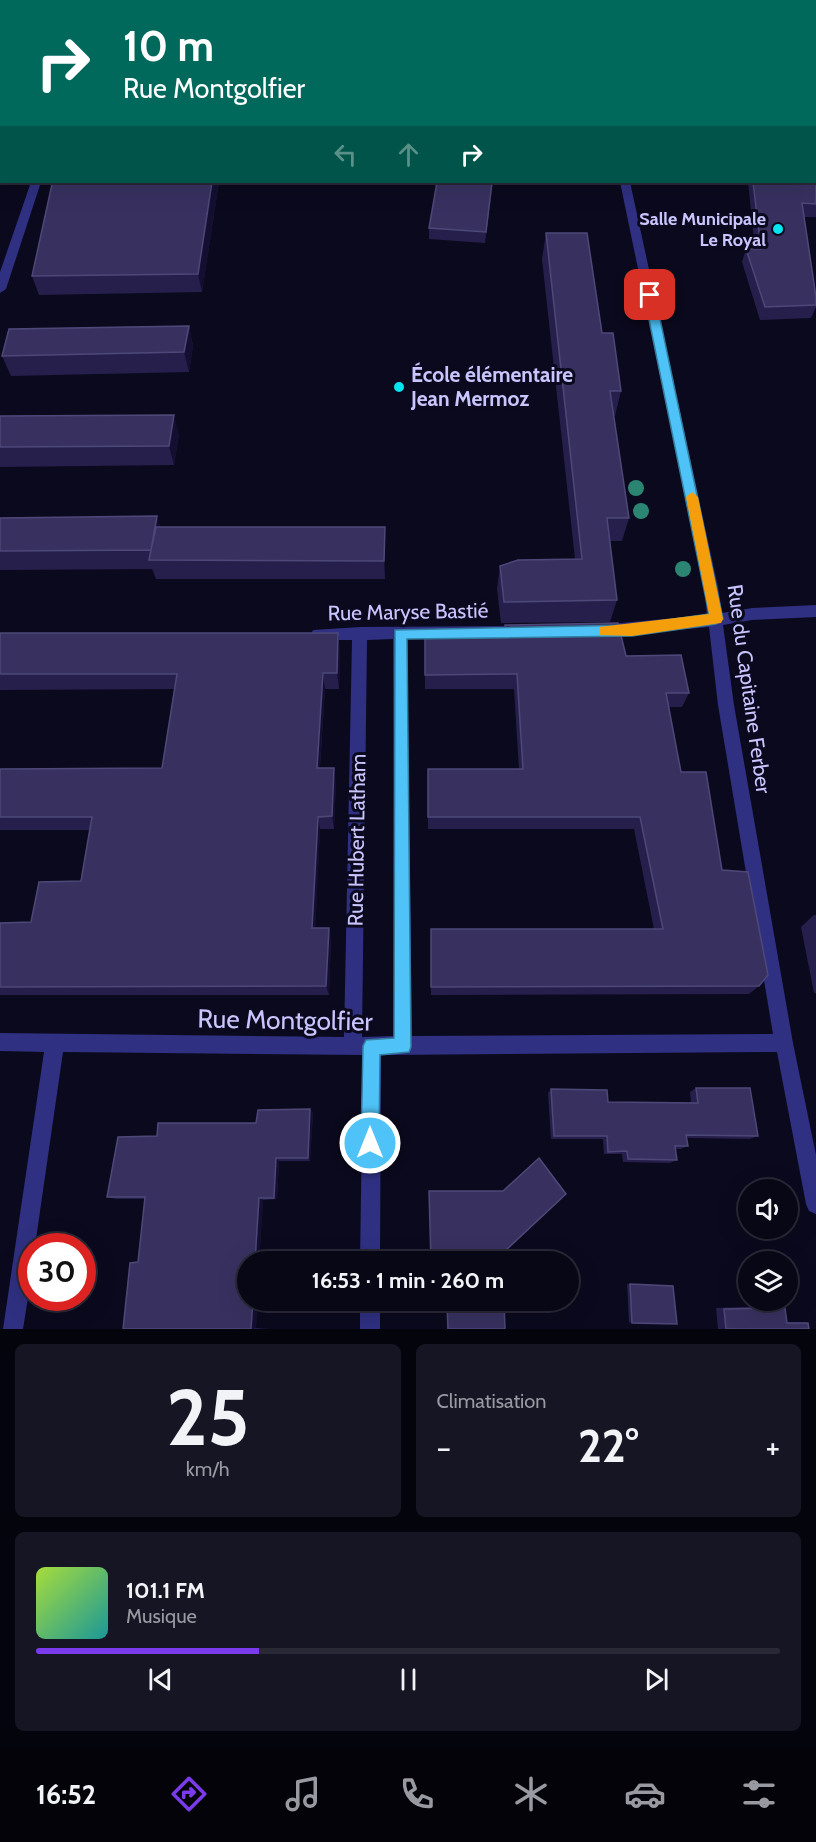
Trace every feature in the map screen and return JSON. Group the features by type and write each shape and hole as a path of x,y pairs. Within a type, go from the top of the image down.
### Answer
{"street":[{"path":"0,289 36,183"},
{"name":"Rue du Capitaine Ferber","path":"625,183 716,619 726,705 784,1043 816,1204"},
{"path":"586,631 632,630 716,619 816,611"},
{"name":"Rue Maryse Bastié","path":"302,634 539,632"},
{"name":"Rue Hubert Latham","path":"360,633 363,1046 370,1251"},
{"name":"Rue Hubert Latham","path":"400,634 403,1047"},
{"name":"Rue Montgolfier","path":"0,1042 403,1047 784,1043"},
{"path":"13,1329 55,1042"},
{"path":"370,1311 370,1329"}],"building":[{"path":"212,183 198,274 32,276 52,184"},
{"path":"437,183 492,183 486,232 429,228"},
{"path":"753,183 816,183 816,204 802,203 816,305 765,307 746,249 761,249"},
{"path":"546,233 587,233 602,333 613,333 621,391 610,391 629,518 607,518 617,600 504,602 500,566 518,560 582,559"},
{"path":"189,326 184,352 2,356 9,329"},
{"path":"174,415 169,446 0,447 0,416"},
{"path":"157,516 151,550 0,551 0,518"},
{"path":"156,527 385,527 384,561 149,560"},
{"path":"618,623 626,656 681,655 689,693 666,693 681,772 706,772 722,870 748,872 768,975 759,986 431,987 431,929 663,929 640,817 428,817 428,769 523,769 517,674 425,675 425,633 506,633 505,625"},
{"path":"0,633 338,633 337,673 323,673 317,768 334,768 332,816 318,817 312,928 329,928 326,986 0,987 0,923 31,922 39,882 81,881 92,817 0,817 0,769 162,768 177,674 0,674"},
{"path":"696,1088 750,1088 758,1136 686,1135 688,1146 675,1146 677,1160 628,1159 627,1151 608,1152 607,1136 554,1136 551,1089 607,1090 608,1102 698,1103"},
{"path":"310,1109 308,1158 276,1158 274,1198 259,1198 256,1251 237,1251 237,1311 252,1311 251,1329 123,1329 130,1263 138,1262 145,1197 107,1197 118,1137 157,1136 158,1123 256,1123 258,1110"},
{"path":"539,1158 566,1194 506,1251 431,1251 429,1191 503,1191"},
{"path":"630,1284 673,1286 677,1324 632,1323"},
{"path":"724,1309 785,1311 787,1323 808,1323 809,1329 726,1329"},
{"path":"447,1311 504,1311 505,1329 448,1329"}],"slow traffic":[{"path":"603,631 632,630 716,619 692,497"}],"place":[{"name":"Salle Municipale Le Royal","path":"778,229"},
{"name":"École élémentaire Jean Mermoz","path":"399,387"}],"route":[{"path":"370,1143 372,1046 403,1047 400,634 632,630 716,619 650,295"}]}
